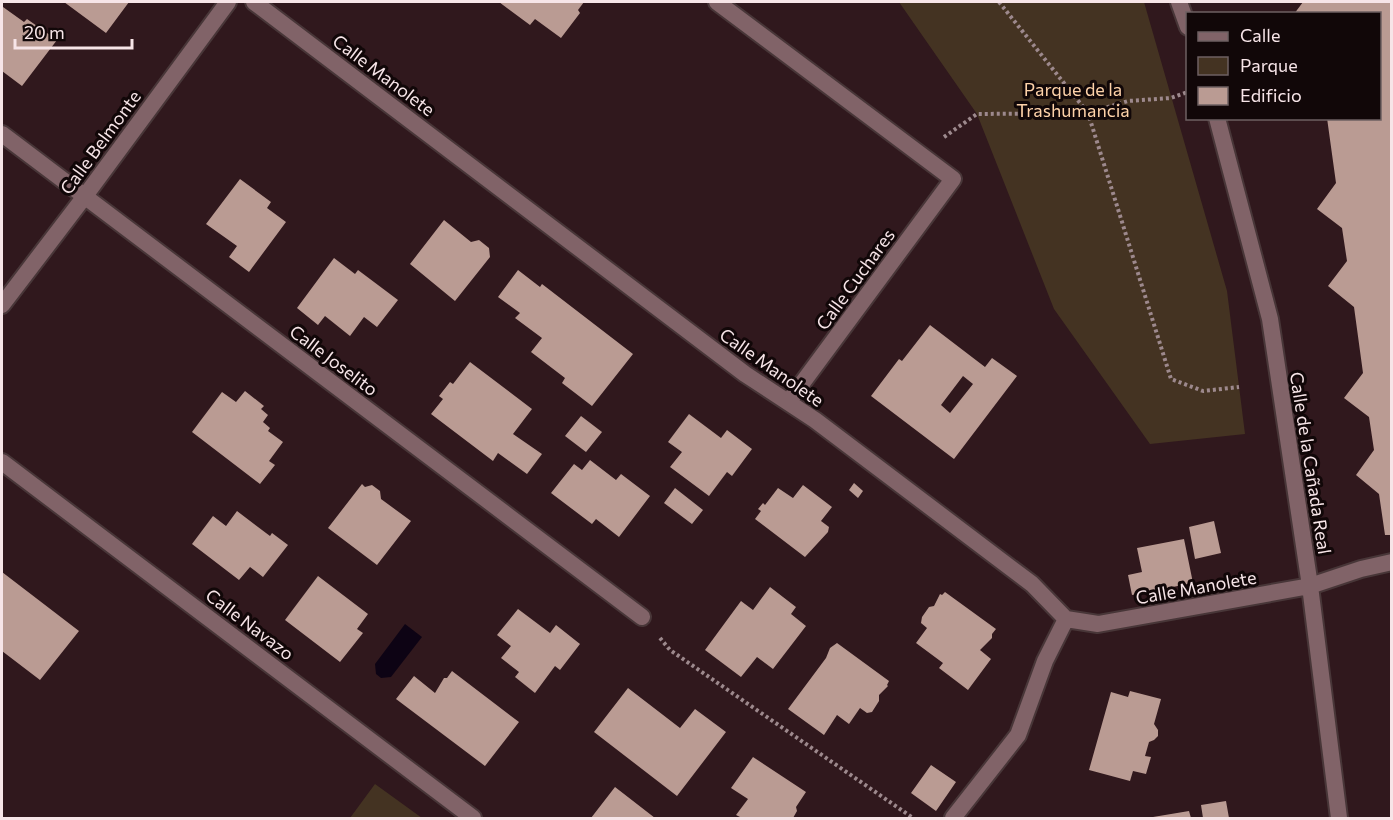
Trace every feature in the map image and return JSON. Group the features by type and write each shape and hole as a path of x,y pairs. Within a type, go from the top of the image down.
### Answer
{"street":[{"name":"Calle Belmonte","path":"2,305 228,2"},
{"name":"Calle Manolete","path":"254,2 745,374 789,401 1032,584 1066,619 1098,624 1310,586 1360,569 1392,562"},
{"path":"717,2 920,154"},
{"path":"1179,2 1186,21"},
{"name":"Calle de la Cañada Real","path":"1218,120 1270,319 1310,586 1339,819"},
{"name":"Calle Joselito","path":"2,134 642,617"},
{"name":"Calle Cuchares","path":"789,401 953,179 920,154"},
{"name":"Calle Navazo","path":"2,462 473,819"},
{"path":"953,819 1018,735 1045,661 1066,619"}],"path":[{"path":"999,2 1088,113 1171,379 1203,391 1239,387"},
{"path":"920,154 977,114 1088,113 1128,100 1171,98 1186,93"},
{"path":"642,617 670,650 913,819"}],"green space":[{"name":"Parque de la Trashumancia","path":"899,2 1144,2 1227,291 1245,434 1150,444 1054,309 977,114"},
{"path":"375,784 422,818 350,818"}],"shaded area":[{"path":"405,624 422,637 391,677 381,678 376,674 375,664"}],"building":[{"path":"64,2 129,2 106,33"},
{"path":"499,2 584,2 578,10 580,13 561,38 535,19 530,25"},
{"path":"1303,2 1392,2 1392,535 1385,535 1379,494 1356,475 1374,450 1369,417 1344,398 1363,373 1354,307 1328,286 1347,261 1342,228 1317,209 1336,183 1327,120 1381,120 1381,12 1296,12"},
{"path":"3,7 24,22 27,19 57,40 22,86 2,71"},
{"path":"240,179 271,202 267,208 286,222 249,272 229,257 237,246 206,224"},
{"path":"444,220 471,242 479,240 489,248 490,257 455,301 410,264"},
{"path":"334,258 355,274 358,270 398,300 377,327 364,317 350,336 325,316 318,325 297,308"},
{"path":"518,270 540,287 542,284 633,354 592,406 562,383 565,378 531,352 542,338 515,318 520,313 498,297"},
{"path":"930,325 985,367 992,358 1017,376 954,459 871,396 899,359 902,361","holes":["963,376 973,384 950,413 941,405"]},
{"path":"470,362 532,409 513,434 542,454 527,474 498,453 493,461 431,414 443,399 439,396 450,382 453,384"},
{"path":"245,391 264,406 261,409 268,415 263,422 270,428 268,431 283,442 269,461 275,465 260,484 192,432 222,392 236,402"},
{"path":"689,414 721,438 727,430 752,449 732,476 727,472 709,496 670,467 682,452 668,442"},
{"path":"581,416 602,432 586,452 565,436"},
{"path":"590,460 616,480 621,474 650,496 619,537 596,519 592,524 551,493 574,464 582,470"},
{"path":"854,483 863,491 858,498 849,490"},
{"path":"362,484 365,487 372,485 380,491 381,499 411,521 377,565 328,528"},
{"path":"803,485 832,507 821,521 829,527 828,532 805,557 755,519 761,511 758,509 763,503 765,505 778,488 793,498"},
{"path":"675,488 703,510 692,524 664,503"},
{"path":"237,511 270,536 272,533 288,545 263,577 250,567 239,580 192,544 213,516 226,526"},
{"path":"1214,521 1221,553 1195,559 1189,527"},
{"path":"1184,539 1193,583 1132,595 1128,575 1142,572 1137,548"},
{"path":"2,572 79,631 40,680 2,651"},
{"path":"318,576 368,614 357,629 363,633 340,662 285,620"},
{"path":"770,587 796,607 791,614 806,626 773,669 757,657 741,677 705,650 741,601 753,610"},
{"path":"945,592 996,629 992,638 980,650 991,659 968,690 939,668 943,663 916,643 927,628 921,623 922,617 929,607 934,606 940,594"},
{"path":"518,609 550,633 556,625 580,644 560,670 555,666 535,693 515,677 519,672 501,658 511,646 497,635"},
{"path":"837,643 889,681 888,686 879,695 879,701 872,712 867,713 860,708 849,724 837,715 824,735 788,709 826,658 830,648"},
{"path":"452,671 519,722 485,766 396,699 414,676 435,693 444,678 447,678"},
{"path":"628,688 680,728 695,709 726,732 677,796 594,732"},
{"path":"1130,691 1161,699 1154,724 1158,730 1158,736 1149,742 1145,756 1151,757 1146,774 1133,771 1130,781 1089,770 1111,692 1128,697"},
{"path":"753,757 806,792 796,807 797,811 793,818 742,818 736,815 748,799 731,788"},
{"path":"931,765 956,782 936,811 911,793"},
{"path":"615,787 655,818 591,818"},
{"path":"1226,801 1229,818 1203,818 1201,805"},
{"path":"1189,811 1191,818 1153,818 1153,817"}]}
